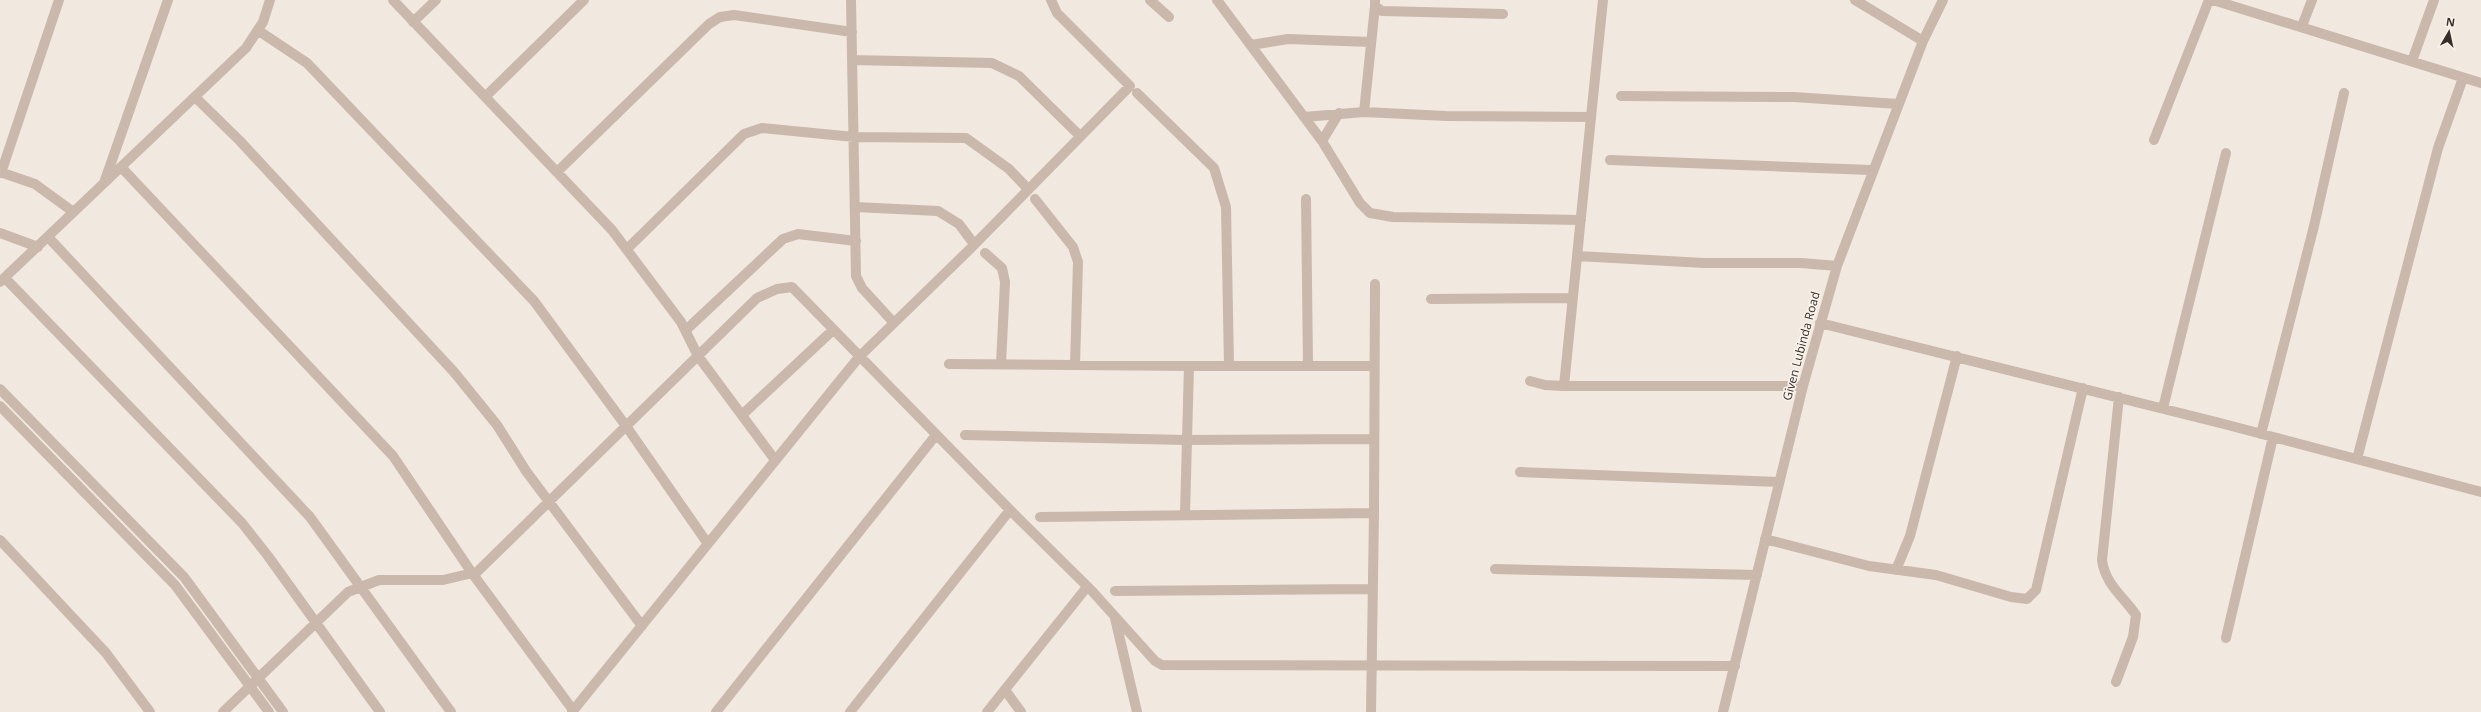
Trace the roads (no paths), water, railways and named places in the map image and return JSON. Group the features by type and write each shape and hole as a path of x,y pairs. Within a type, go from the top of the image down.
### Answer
{"street":[{"path":"59,0 1,172 35,184 72,211"},
{"path":"103,186 168,0"},
{"path":"270,0 258,30 246,48 103,186 72,211 38,247 2,280 242,523 268,556 380,712"},
{"path":"393,0 612,230 686,330 698,356 775,460"},
{"path":"413,22 436,0"},
{"path":"485,97 584,0"},
{"path":"851,0 856,276 862,288 894,323"},
{"path":"122,168 393,456 472,573 573,711 859,357 974,244 1130,86 1057,12 1051,0"},
{"path":"1150,0 1169,17"},
{"path":"1217,0 1322,141 1360,203 1370,214 1394,217 1581,220"},
{"path":"1564,386 1603,0"},
{"path":"1855,0 1922,41"},
{"name":"Given Lubinda Road","path":"1725,711 1765,539 1803,386 1837,266 1871,170 1922,41 1943,0"},
{"path":"2154,140 2209,0"},
{"path":"2213,0 2302,26 2481,83"},
{"path":"2302,26 2312,0"},
{"path":"2412,61 2434,0"},
{"path":"1364,112 1375,3"},
{"path":"1375,3 1382,11 1503,14"},
{"path":"556,172 709,24 720,17 742,15 852,32"},
{"path":"258,30 307,63 534,301 626,426 708,544"},
{"path":"1251,45 1288,39 1371,42"},
{"path":"852,60 992,63 1019,76 1080,136"},
{"path":"2357,459 2438,148 2463,78"},
{"path":"1137,93 1214,168 1223,190 1226,207 1229,364"},
{"path":"2260,434 2314,226 2344,93"},
{"path":"196,96 240,141 454,372 497,425 549,502 642,626"},
{"path":"1621,96 1794,97 1898,104"},
{"path":"1304,117 1364,112 1446,116 1590,117"},
{"path":"1322,141 1339,113"},
{"path":"627,249 744,134 762,128 854,137 966,138 1009,169 1028,189"},
{"path":"2163,408 2226,153"},
{"path":"1610,160 1871,170"},
{"path":"1035,199 1073,247 1077,258 1075,365"},
{"path":"1306,199 1308,365"},
{"path":"855,207 938,211 960,224 974,244"},
{"path":"0,233 38,247"},
{"path":"686,330 783,238 798,234 856,241"},
{"path":"48,237 290,494 360,586 451,712"},
{"path":"985,253 1002,268 1005,282 1001,364"},
{"path":"1578,256 1704,263 1801,263 1837,266"},
{"path":"1371,712 1373,666 1375,284"},
{"path":"223,712 348,592 360,586 379,580 443,580 477,572 758,298 777,289 792,287 859,357 1087,586 1155,661 1162,665 1735,666"},
{"path":"1431,299 1573,298"},
{"path":"1820,323 2163,408 2481,492"},
{"path":"742,415 833,330"},
{"path":"1896,570 1910,536 1957,356"},
{"path":"949,364 1189,366 1229,364 1374,366"},
{"path":"1185,514 1189,366"},
{"path":"1530,381 1545,385 1564,386 1803,386"},
{"path":"1765,539 1869,566 1936,575 2021,599 2032,596 2036,590 2042,566 2083,388"},
{"path":"0,389 184,576 283,712"},
{"path":"2116,682 2133,637 2136,615 2110,584 2104,573 2102,560 2119,397"},
{"path":"0,406 175,584 269,712"},
{"path":"716,712 936,435"},
{"path":"965,435 1186,440 1374,439"},
{"path":"2226,638 2273,437"},
{"path":"1520,472 1779,482"},
{"path":"850,712 1010,510"},
{"path":"1040,517 1185,514 1374,513"},
{"path":"0,540 106,653 150,712"},
{"path":"1495,569 1757,576"},
{"path":"987,712 1087,586"},
{"path":"1115,591 1373,589"},
{"path":"1114,616 1137,712"},
{"path":"1005,690 1021,712"}]}
